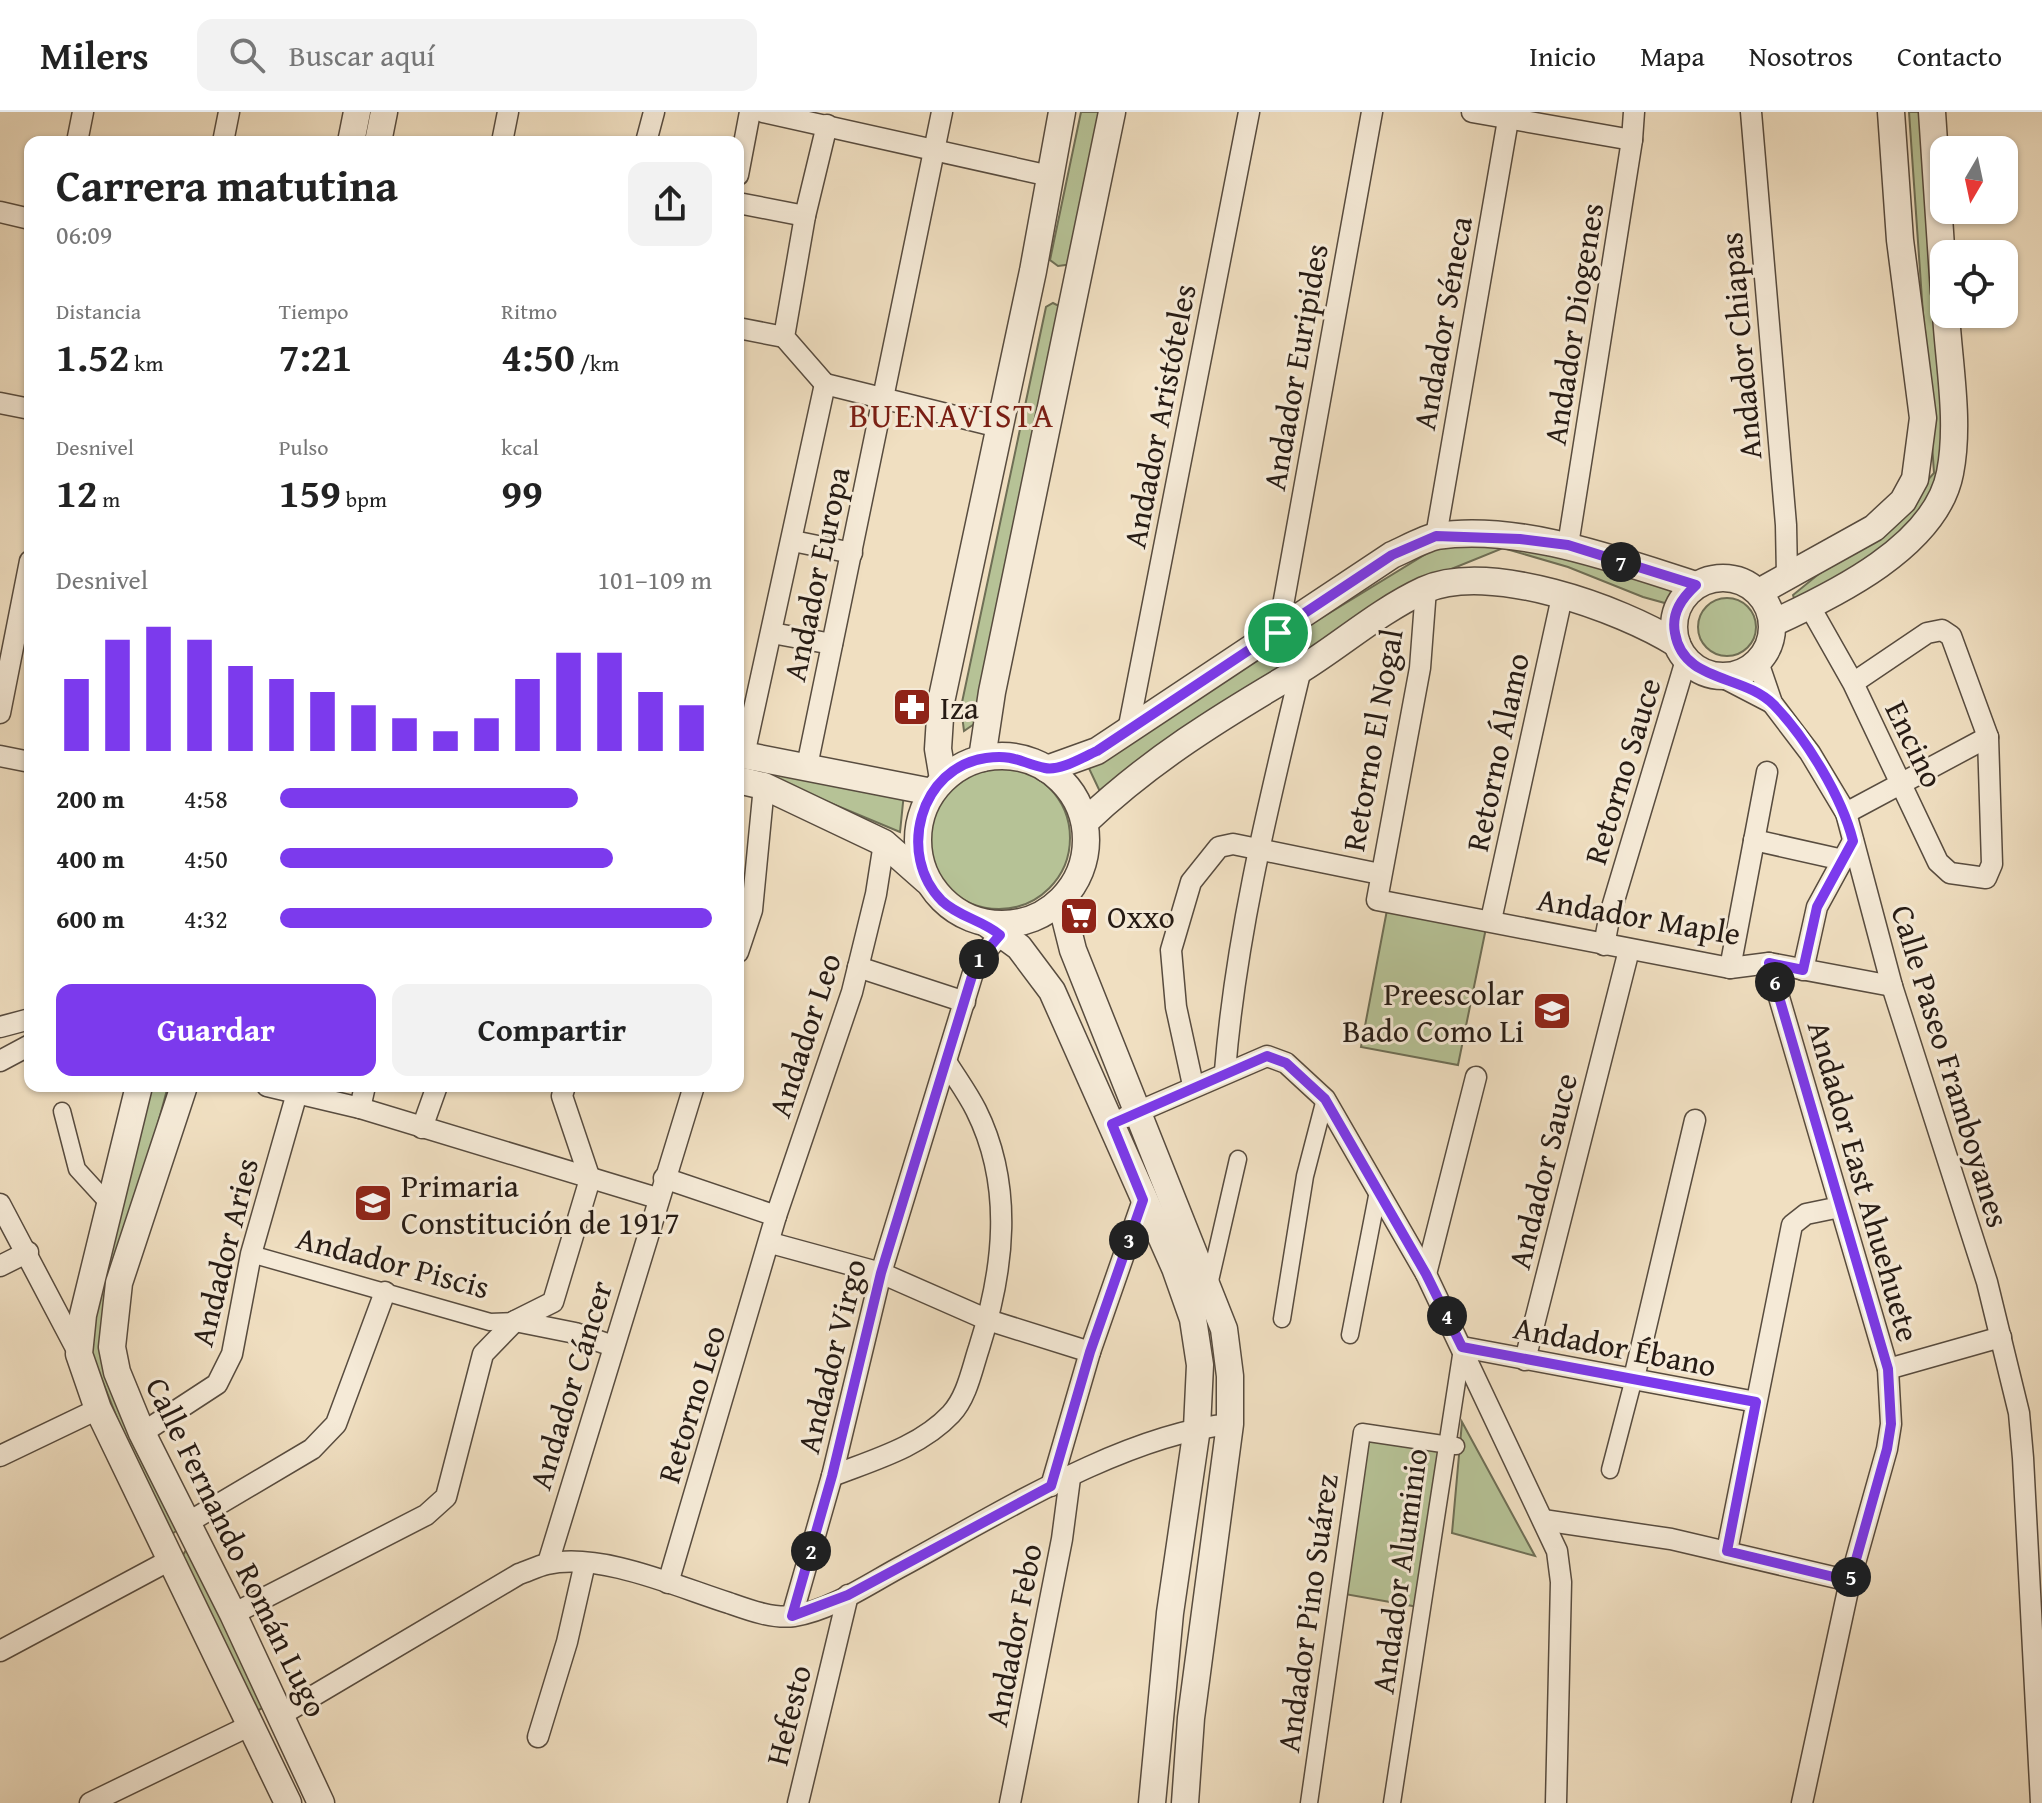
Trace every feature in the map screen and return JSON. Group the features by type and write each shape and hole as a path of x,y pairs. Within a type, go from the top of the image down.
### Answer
{"street":[{"path":"78,136 83,112"},
{"path":"224,136 229,112"},
{"path":"352,136 357,112"},
{"path":"379,136 384,112"},
{"path":"503,136 508,112"},
{"path":"648,136 654,112"},
{"path":"744,144 750,112"},
{"path":"763,112 1050,176"},
{"name":"Andador Europa","path":"807,766 942,112"},
{"path":"938,786 941,702 1033,271 1062,112"},
{"path":"982,758 995,677 1112,112"},
{"name":"Andador Aristóteles","path":"1128,731 1249,112"},
{"name":"Andador Euripides","path":"1278,633 1372,112"},
{"path":"1472,112 1632,140"},
{"name":"Andador Diogenes","path":"1568,545 1634,112"},
{"name":"Andador Chiapas","path":"1751,112 1786,525 1787,576"},
{"path":"1759,592 1839,549 1889,517 1915,479 1923,418 1900,240 1891,112"},
{"path":"1932,112 1941,240"},
{"name":"Andador Séneca","path":"1436,536 1508,120"},
{"path":"784,337 805,216 827,125"},
{"path":"744,204 805,216"},
{"path":"0,212 24,218"},
{"path":"1033,271 1077,279"},
{"path":"1773,623 1810,607 1876,566 1937,509 1951,471 1954,436 1947,328"},
{"path":"744,329 784,337 825,384 885,396 999,427"},
{"path":"744,747 793,541 825,384"},
{"path":"0,403 24,408"},
{"path":"1047,769 1097,751 1392,555 1436,536 1520,539 1568,545 1696,585"},
{"path":"793,541 852,553"},
{"path":"1085,822 1150,763 1210,722 1301,669 1359,626 1426,589 1485,578 1562,597 1617,615 1682,652 1702,671 1720,676 1740,673 1758,662 1770,644 1773,623 1769,607 1759,592 1740,580 1718,577 1696,585 1676,611 1682,652"},
{"name":"Retorno El Nogal","path":"1377,900 1420,668 1426,589"},
{"name":"Retorno Álamo","path":"1491,920 1562,597"},
{"name":"Encino","path":"1810,607 1853,683 1938,862 1950,873 1986,878 1992,864 1988,737"},
{"path":"0,713 24,613"},
{"path":"1846,813 1988,737 1957,646 1951,636 1942,630 1927,633 1853,683"},
{"path":"772,633 832,644"},
{"name":"Retorno Sauce","path":"1604,945 1682,652"},
{"name":"Calle Paseo Framboyanes","path":"1758,662 1772,703 1810,753 1846,813 1892,986 1987,1282 2001,1337 2019,1413 2023,1458 2041,1803"},
{"path":"1225,1071 1232,988 1258,850 1301,669"},
{"name":"Calle Paseo Framboyanes","path":"1720,676 1772,703"},
{"path":"0,756 24,761"},
{"path":"928,882 918,852 919,821 938,786 961,766 982,758 1016,758 1047,769 1064,783 1085,822 1087,843 1083,865 1075,885 1061,902 1039,917 993,929"},
{"path":"744,763 807,766 938,786"},
{"path":"744,767 764,786 884,843 953,908 1019,947 1052,991 1175,1268 1193,1319 1200,1365 1197,1428 1170,1613 1152,1803"},
{"path":"1730,968 1767,772"},
{"path":"744,934 752,910 764,786"},
{"path":"1754,840 1843,860"},
{"path":"1803,970 1817,907 1853,841"},
{"name":"Andador Leo","path":"771,1243 776,1216 858,967 876,894 884,843"},
{"path":"1193,1085 1176,1007 1171,950 1191,882 1219,847 1233,844 1380,874"},
{"name":"Andador Maple","path":"1377,900 1730,968 1769,963 1892,986"},
{"path":"1061,902 1073,950 1224,1329 1230,1376 1230,1424 1191,1718 1185,1803"},
{"name":"Andador Virgo","path":"792,1616 832,1476 881,1273 976,963 993,929"},
{"name":"Andador Sauce","path":"1525,1360 1629,950"},
{"name":"Andador East Ahuehuete","path":"1769,963 1888,1369 1891,1424 1887,1449 1850,1581 1802,1803"},
{"path":"858,967 965,1002"},
{"path":"0,1027 24,1021"},
{"path":"0,1061 24,1048"},
{"path":"1112,1124 1193,1085 1267,1056 1286,1063 1325,1099 1426,1274 1557,1551 1561,1582 1556,1803"},
{"path":"832,1476 907,1446 951,1414 964,1395 988,1320 1003,1240 1002,1207 989,1144 976,1110 947,1063"},
{"path":"1426,1274 1476,1077"},
{"name":"Calle Fernando Román Lugo","path":"79,1354 83,1315 137,1092"},
{"name":"Calle Fernando Román Lugo","path":"182,1092 119,1283 113,1314 112,1347 117,1372 142,1433 233,1614 321,1803"},
{"path":"293,1092 360,1108 590,1179 661,1188 776,1216"},
{"path":"360,1108 364,1092"},
{"path":"422,1128 435,1092"},
{"path":"233,1614 426,1515 446,1497 483,1354 515,1321 553,1302 590,1179 563,1092"},
{"name":"Andador Cáncer","path":"548,1563 692,1092"},
{"name":"Andador Aries","path":"142,1433 217,1384 232,1354 251,1254 297,1093"},
{"path":"1282,1319 1305,1176 1325,1099"},
{"path":"62,1111 77,1169 109,1204"},
{"path":"1610,1470 1695,1120"},
{"path":"1209,1285 1238,1159"},
{"path":"1350,1335 1378,1191"},
{"path":"1051,1486 1090,1352 1143,1200"},
{"name":"Calle Fernando Román Lugo","path":"0,1204 28,1252 79,1354 98,1409 288,1803"},
{"path":"1727,1551 1792,1225 1806,1214 1840,1207"},
{"path":"771,1243 881,1273 988,1320 1090,1352"},
{"name":"Retorno Leo","path":"668,1583 771,1243"},
{"path":"0,1266 28,1252"},
{"name":"Andador Piscis","path":"251,1254 490,1322 515,1321 575,1333 613,1346"},
{"path":"187,1523 312,1449 336,1424 385,1292"},
{"path":"1888,1369 2001,1337"},
{"name":"Andador Ébano","path":"1462,1347 1633,1382 1756,1402"},
{"name":"Andador Aluminio","path":"1392,1803 1451,1446 1462,1347"},
{"path":"0,1456 98,1409"},
{"path":"281,1715 519,1574 548,1563 585,1563 668,1583 775,1616 792,1616 848,1595 1051,1486 1197,1428 1230,1424"},
{"name":"Andador Pino Suárez","path":"1309,1803 1362,1432 1451,1446"},
{"name":"Andador Febo","path":"1010,1803 1062,1539 1070,1478"},
{"path":"1543,1520 1727,1551 1850,1581"},
{"path":"0,1651 170,1560"},
{"path":"538,1737 567,1642 585,1563"},
{"name":"Hefesto","path":"798,1803 848,1595"},
{"path":"90,1803 251,1725"}],"green space":[{"path":"1081,112 1102,112 1073,264 1058,266 1050,260"},
{"path":"1909,112 1924,112 1930,224 1934,224 1935,240 1930,240 1930,328 1942,328 1951,430 1937,504 1885,553 1797,607 1793,595 1831,564 1872,544 1934,473"},
{"path":"1053,303 1059,306 980,720 964,731 961,707 1046,307"},
{"path":"1486,539 1684,587 1672,605 1643,597 1568,567 1503,548 1402,589 1142,758 1103,798 1086,762 1439,546"},
{"path":"1727,598 1748,606 1756,627 1748,648 1727,656 1706,648 1698,627 1706,606"},
{"path":"744,757 904,793 900,832 768,777 744,773"},
{"path":"999,767 1026,772 1049,788 1065,811 1070,838 1065,865 1049,888 1026,904 999,909 972,904 949,888 933,865 928,838 933,811 949,788 972,772"},
{"path":"1387,910 1486,928 1458,1065 1361,1047"},
{"path":"146,1092 166,1092 101,1336 179,1529 165,1539 89,1347"},
{"path":"1462,1422 1535,1556 1452,1533"},
{"path":"1362,1432 1446,1445 1424,1608 1339,1593"},
{"path":"186,1550 269,1704 255,1712 178,1563"}],"place":[{"name":"Iza","path":"912,707"},
{"name":"Oxxo","path":"1079,916"},
{"name":"Preescolar Bado Como Li","path":"1552,1011"},
{"name":"Primaria Constitución de 1917","path":"373,1203"}],"district":[{"name":"BUENAVISTA","path":"952,414"}],"route":[{"path":"1436,536 1477,536 1568,545 1696,585 1684,596 1676,611 1674,628 1677,644 1686,660 1702,671 1720,676 1772,703 1810,753 1846,813 1853,841 1817,907 1803,970 1769,963 1888,1369 1891,1424 1887,1449 1850,1581 1727,1551 1756,1402 1633,1382 1462,1347 1426,1274 1325,1099 1286,1063 1267,1056 1193,1085 1112,1124 1143,1200 1090,1352 1051,1486 848,1595 807,1613 792,1616 832,1476 881,1273 976,963 1000,935 986,923 963,915 943,901 928,882 918,852 919,821 932,792 961,766 982,758 1005,756 1027,760 1047,769 1097,751 1278,633 1392,555 1436,536"}]}
